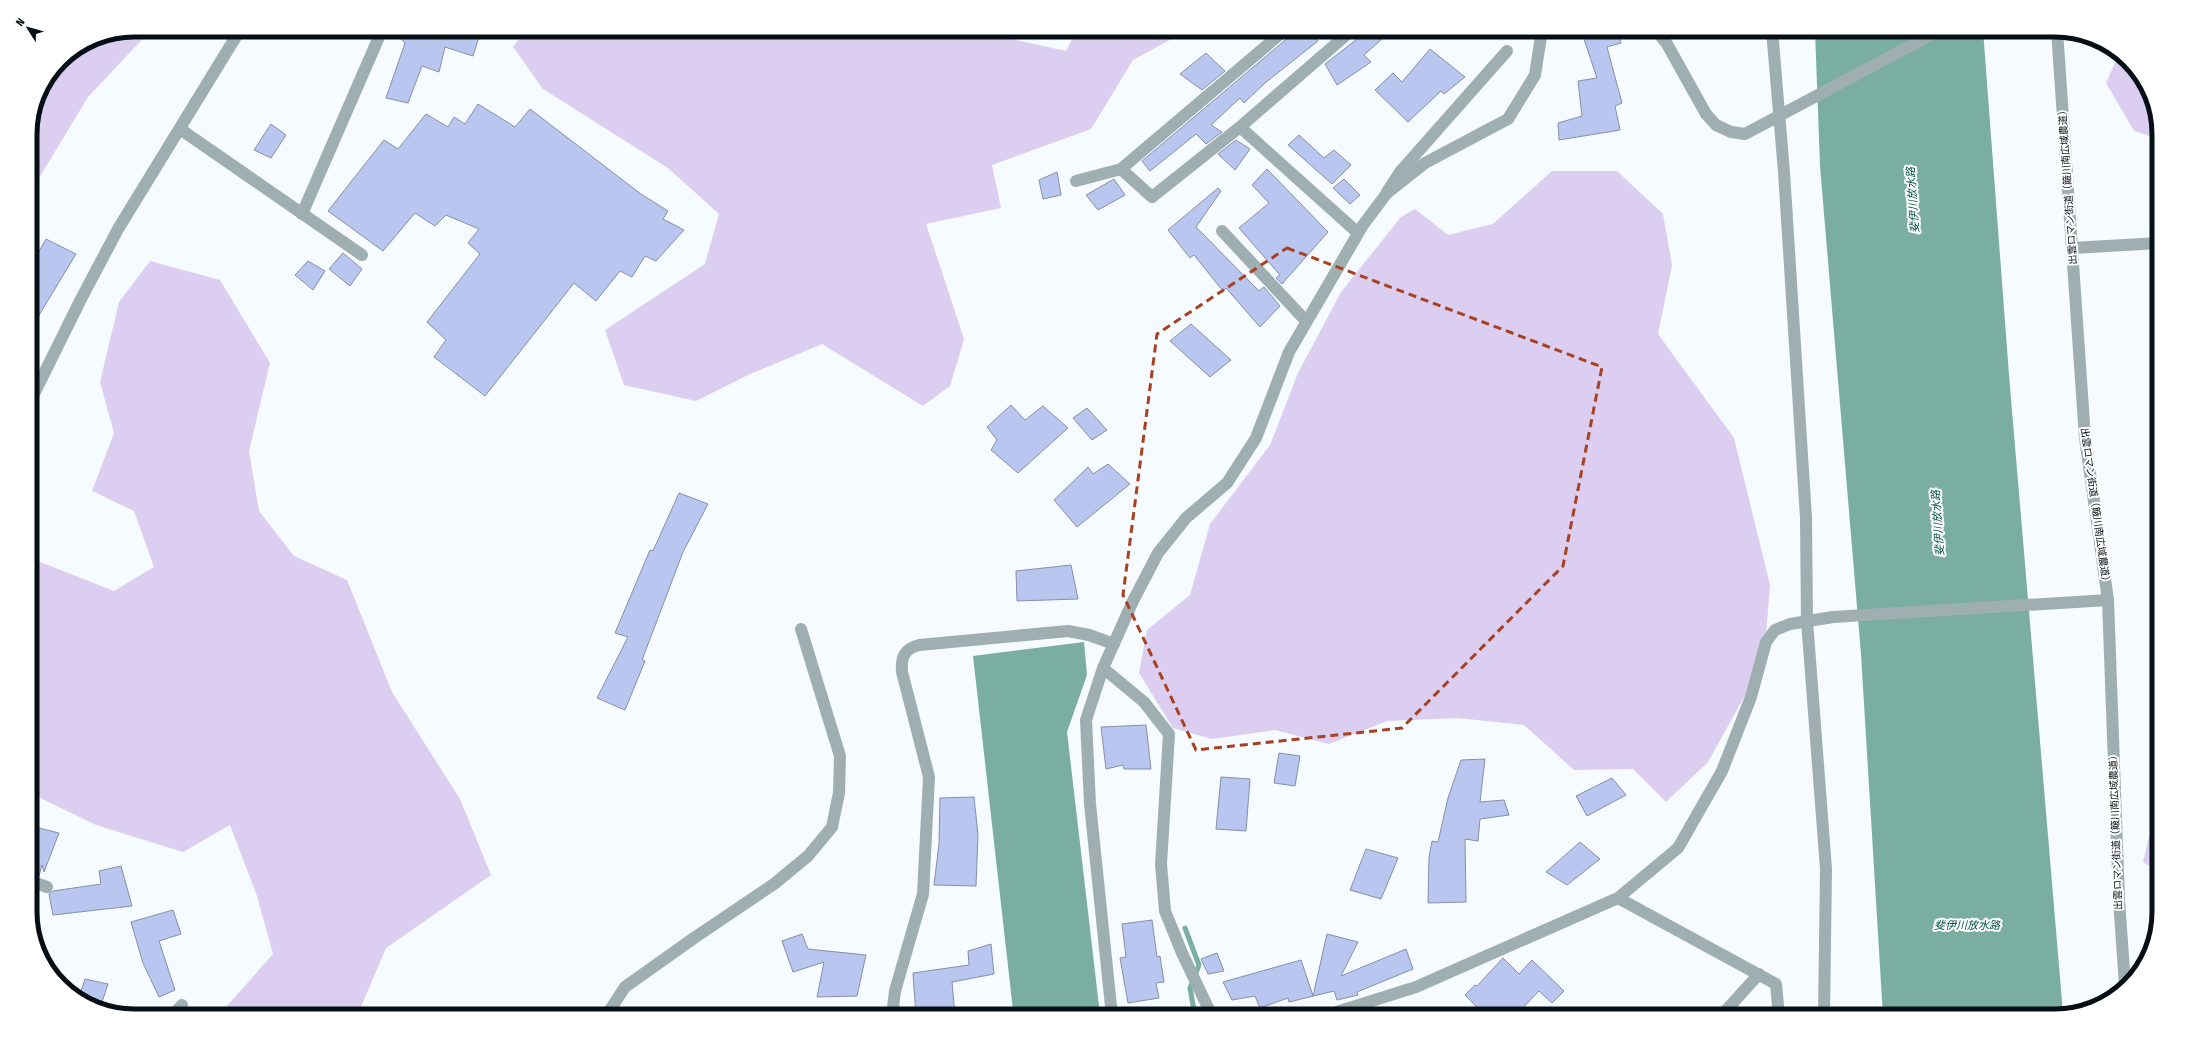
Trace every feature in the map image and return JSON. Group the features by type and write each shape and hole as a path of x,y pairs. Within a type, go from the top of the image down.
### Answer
{"street":[{"path":"37,388 118,229 236,37"},
{"path":"302,214 379,37"},
{"path":"1076,181 1121,169 1277,37"},
{"path":"1121,169 1152,197 1240,127 1344,37"},
{"path":"1387,193 1425,163 1508,119 1535,75 1541,37"},
{"path":"1662,37 1667,44 1706,114 1716,125 1731,132 1745,134 1927,37"},
{"path":"1773,37 1784,172 1805,510 1807,621 1826,869 1824,1009"},
{"name":"出雲ロマン街道（簸川南広域農道）","path":"2058,37 2085,438 2108,600 2119,900 2125,979"},
{"path":"1111,1009 1090,804 1086,720 1103,668 1132,601 1158,553 1186,518 1227,483 1256,438 1289,352 1358,233 1387,193 1400,172 1507,51"},
{"path":"1240,127 1358,233"},
{"path":"180,129 362,255"},
{"path":"1222,231 1306,322"},
{"path":"2073,248 2152,243"},
{"path":"1346,1009 1416,987 1618,898 1678,848 1722,771 1751,697 1766,642 1775,630 1790,624 1833,616 2108,600"},
{"path":"611,1009 625,987 774,884 808,856 832,827 839,793 840,756 801,629"},
{"path":"893,1009 895,991 922,894 929,777 902,672 901,661 905,653 910,647 919,645 1068,631 1089,635 1114,644"},
{"path":"1103,668 1144,702 1169,734 1161,864 1165,911 1182,953 1209,1009"},
{"path":"37,883 47,887"},
{"path":"1618,898 1776,984 1778,1009"},
{"path":"1727,1009 1759,974"},
{"path":"178,1009 182,1005"}],"highlighted area":[{"path":"1287,248 1602,367 1563,566 1402,728 1196,750 1123,595 1157,334"}],"shaded area":[{"path":"144,37 88,97 37,181 37,128 40,109 47,91 57,75 70,61 91,47 109,40"},
{"path":"521,37 1003,37 1066,51 1073,37 1175,37 1133,60 1091,129 992,165 1001,208 926,224 964,339 950,386 923,406 822,344 748,375 696,401 624,385 605,330 705,264 719,214 668,168 543,89 513,47"},
{"path":"2117,59 2136,80 2142,91 2150,115 2152,137 2134,131 2106,83"},
{"path":"1552,171 1617,171 1663,214 1672,265 1658,334 1734,438 1770,585 1764,661 1708,762 1666,802 1633,769 1574,770 1524,725 1458,718 1387,721 1329,744 1275,730 1212,739 1173,728 1139,673 1147,630 1190,595 1210,524 1270,445 1298,373 1341,292 1401,217 1415,209 1448,235 1493,224"},
{"path":"150,261 220,280 270,363 249,451 259,511 294,556 347,580 392,692 460,799 491,875 386,948 360,1009 224,1009 273,954 257,896 230,825 183,852 96,825 37,796 37,561 114,591 154,567 134,511 92,491 114,433 100,382 119,302"},
{"path":"2152,825 2152,868 2143,862"}],"water":[{"name":"斐伊川放水路","path":"1815,37 1984,37 2009,375 2063,1008 1883,1009 1861,654 1820,166"},
{"path":"1084,642 1087,675 1067,732 1099,1006 1097,1009 1013,1009 973,656"}],"building":[{"path":"399,37 479,37 473,56 445,47 439,72 422,66 408,103 386,98 405,43"},
{"path":"1289,37 1317,37 1316,38 1318,41 1265,83 1244,103 1240,98 1211,125 1222,132 1206,144 1196,134 1150,171 1142,161"},
{"path":"1360,37 1384,37 1364,55 1371,62 1337,85 1325,64"},
{"path":"1583,37 1619,37 1621,43 1607,47 1622,103 1615,106 1620,130 1559,140 1558,123 1582,116 1578,81 1597,78"},
{"path":"1430,49 1465,77 1444,94 1441,91 1408,122 1375,90 1393,73 1402,82"},
{"path":"1206,53 1225,71 1202,90 1180,74"},
{"path":"478,104 515,127 530,109 641,194 668,211 663,219 684,230 656,261 645,256 632,277 620,271 596,301 574,283 485,396 434,357 446,340 427,322 480,254 468,243 479,229 446,215 435,226 415,213 383,251 328,211 384,140 398,149 426,114 448,127 454,117 465,124"},
{"path":"271,124 286,135 271,158 254,150"},
{"path":"1299,135 1324,158 1334,150 1351,165 1332,184 1288,145"},
{"path":"1236,140 1250,149 1235,170 1218,154"},
{"path":"1267,169 1328,232 1282,284 1276,278 1280,275 1239,228 1269,203 1252,185"},
{"path":"1057,172 1061,195 1043,199 1039,180"},
{"path":"1114,179 1125,195 1098,210 1086,195"},
{"path":"1344,179 1360,195 1350,204 1333,188"},
{"path":"1218,188 1221,191 1196,227 1259,291 1264,287 1280,306 1260,327 1226,288 1223,291 1194,255 1190,258 1168,230"},
{"path":"46,239 76,254 37,318 37,255"},
{"path":"343,253 362,269 350,286 329,269"},
{"path":"308,261 325,271 313,290 295,275"},
{"path":"1191,324 1231,360 1210,377 1170,341"},
{"path":"1011,405 1025,420 1043,406 1068,428 1018,473 991,450 997,440 987,427"},
{"path":"1087,408 1107,430 1092,440 1073,418"},
{"path":"1108,464 1130,484 1077,527 1054,500 1088,467 1093,474"},
{"path":"679,493 708,504 683,552 642,660 645,661 625,710 597,698 628,637 615,633 650,550 653,551"},
{"path":"1071,565 1078,599 1017,601 1016,571"},
{"path":"1146,725 1151,769 1124,769 1123,765 1106,769 1101,727"},
{"path":"1279,753 1300,756 1295,786 1274,783"},
{"path":"1485,759 1480,802 1504,800 1509,815 1480,819 1478,841 1465,839 1466,902 1428,903 1429,857 1432,841 1438,842 1448,798 1461,760"},
{"path":"1221,777 1250,779 1246,831 1216,829"},
{"path":"1612,778 1626,795 1587,816 1576,796"},
{"path":"974,797 978,835 976,886 934,885 939,844 940,798"},
{"path":"37,828 59,833 44,872 42,865 39,876 37,876"},
{"path":"1580,842 1600,859 1567,885 1546,872"},
{"path":"1366,849 1398,858 1381,899 1350,890"},
{"path":"121,866 132,906 53,915 49,894 53,891 101,884 99,871"},
{"path":"173,910 181,934 159,941 175,990 159,997 143,963 131,922"},
{"path":"1152,920 1157,957 1160,956 1164,982 1156,983 1159,998 1128,1003 1120,958 1126,957 1122,924"},
{"path":"802,934 808,949 866,955 857,996 817,997 824,962 793,972 782,941"},
{"path":"1327,934 1358,942 1341,976 1406,949 1413,969 1357,992 1358,995 1337,1000 1334,991 1289,1002 1288,998 1260,1008 1255,996 1232,1000 1223,982 1301,960 1313,996"},
{"path":"991,944 994,974 952,982 954,1009 916,1009 913,973 969,965 968,951"},
{"path":"1217,953 1224,971 1208,974 1201,959"},
{"path":"1503,958 1519,974 1532,960 1564,991 1552,1003 1539,991 1522,1009 1479,1009 1465,995 1475,985 1477,986"},
{"path":"85,979 108,984 102,1003 80,993"}],"waterway":[{"path":"1185,928 1199,965 1190,988 1194,1009"}]}
